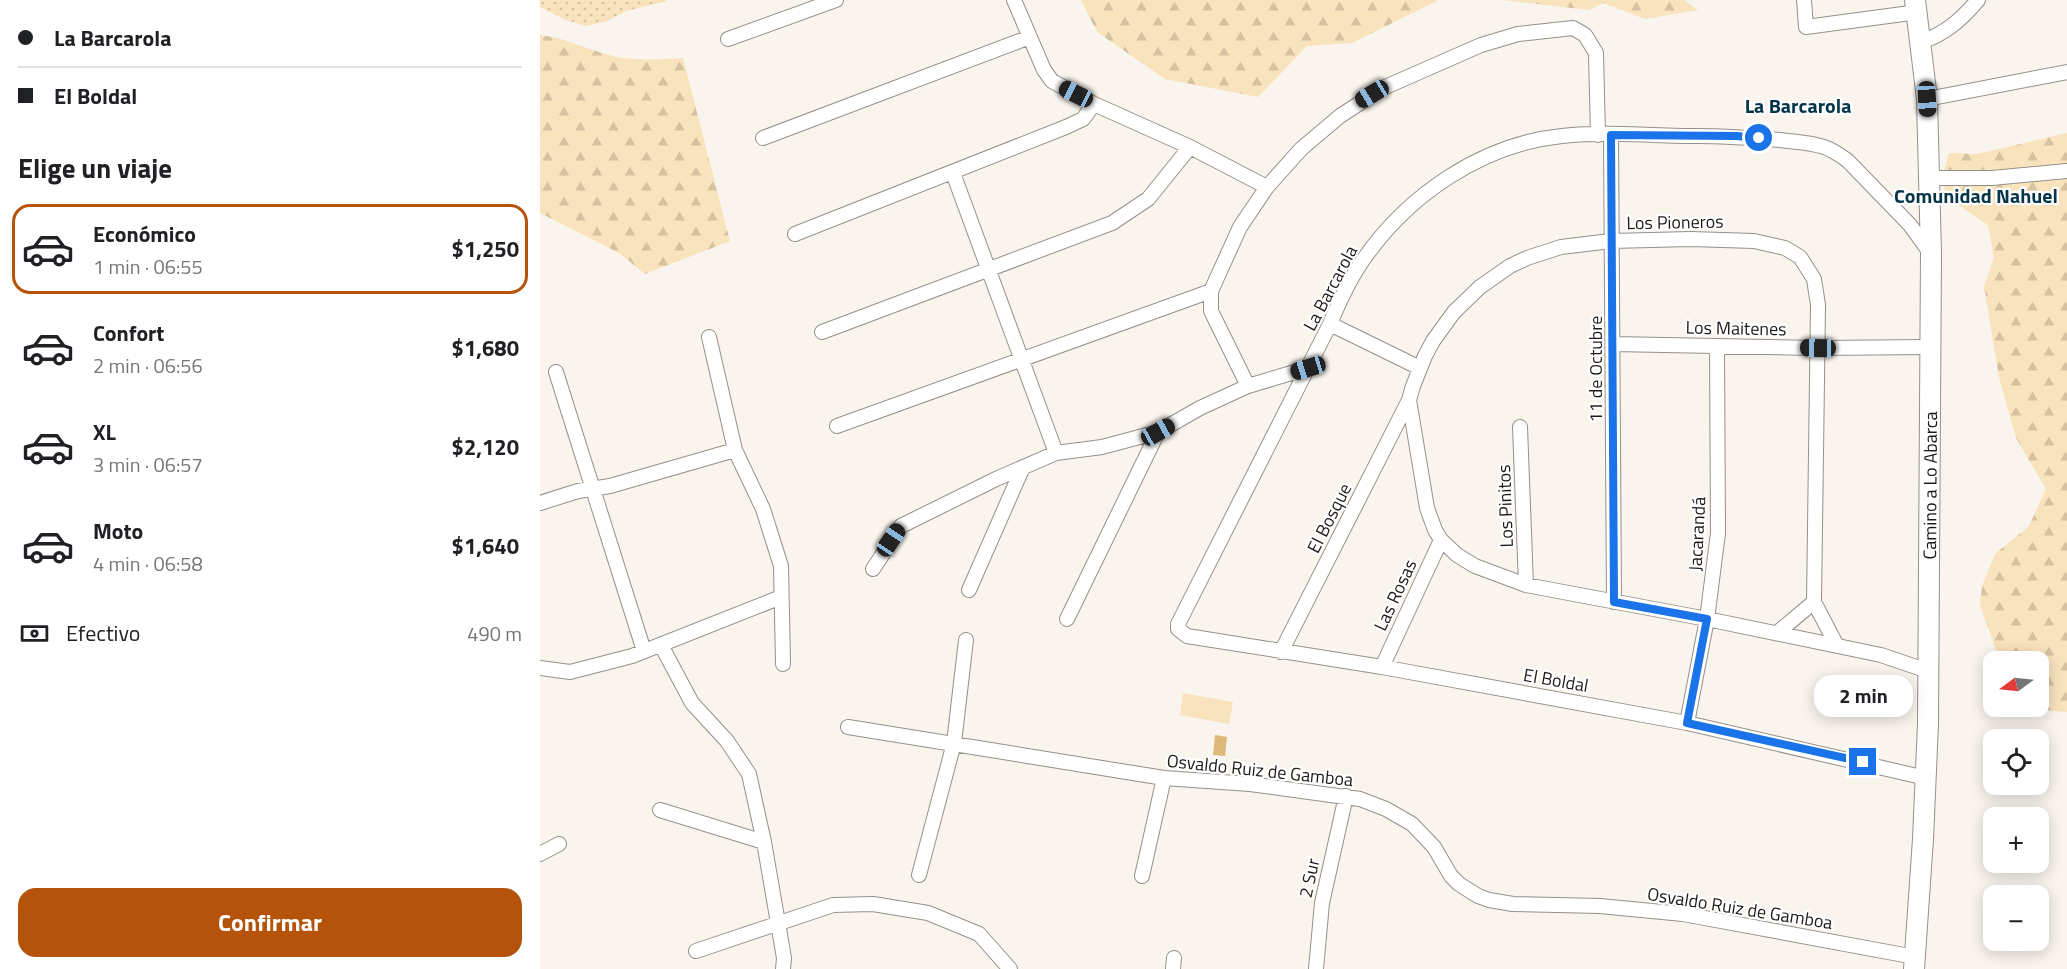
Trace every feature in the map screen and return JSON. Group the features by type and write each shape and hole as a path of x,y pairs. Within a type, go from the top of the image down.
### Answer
{"main road":[{"name":"Camino a Lo Abarca","path":"1914,963 1926,777 1931,254 1927,99 1917,6"}],"street":[{"path":"728,39 836,0"},
{"path":"1014,0 1044,70 1052,81 1094,104 1190,147 1267,187"},
{"path":"1803,0 1806,27 1917,6"},
{"path":"1922,42 1936,37 1949,28 1978,0"},
{"name":"11 de Octubre","path":"1211,291 1240,227 1267,187 1320,132 1347,111 1383,88 1481,45 1537,31 1573,28 1585,35 1594,46 1598,60 1611,241 1614,602"},
{"path":"763,138 1030,37"},
{"path":"1927,99 2067,72"},
{"path":"795,234 1077,122 1088,114 1094,104"},
{"name":"La Barcarola","path":"1178,629 1178,624 1350,281 1377,241 1409,207 1441,182 1469,166 1514,147 1562,136 1736,136 1805,142 1825,147 1848,161 1910,225 1931,254"},
{"path":"822,332 1112,223 1148,199 1190,147"},
{"path":"1929,178 1992,178 2067,171"},
{"path":"953,172 1056,453"},
{"name":"Los Pioneros","path":"1838,646 1814,602 1818,297 1814,279 1800,257 1785,248 1754,241 1732,240 1611,241 1562,247 1527,258 1495,276 1454,312 1433,341 1420,368 1409,400 1427,507 1435,530 1442,540 1465,561 1526,585 1881,655 1928,671"},
{"path":"837,426 1211,291 1211,310 1248,386"},
{"path":"1330,324 1420,368"},
{"path":"709,337 735,450 763,510 781,567 783,664"},
{"name":"Los Maitenes","path":"1613,344 1818,348 1930,347"},
{"name":"Jacarandá","path":"1687,723 1707,619 1718,532 1717,346"},
{"path":"873,569 901,526 1023,467 1056,453 1102,447 1158,432 1200,408 1248,386 1308,368"},
{"path":"556,372 644,651"},
{"name":"El Bosque","path":"1281,652 1409,400"},
{"name":"Los Pinitos","path":"1520,427 1526,585"},
{"path":"1067,619 1158,432"},
{"path":"540,503 578,491 610,486 735,450"},
{"path":"969,590 1023,467"},
{"name":"Las Rosas","path":"1382,667 1442,540"},
{"path":"540,668 570,672 644,651 781,597"},
{"path":"1777,633 1814,602"},
{"name":"El Boldal","path":"1178,629 1187,636 1382,667 1687,723 1926,777"},
{"path":"919,875 954,743 966,640"},
{"path":"661,645 692,703 727,741 749,774 764,842 784,958 783,969"},
{"name":"Osvaldo Ruiz de Gamboa","path":"848,727 1164,778 1250,784 1346,796 1380,806 1412,824 1434,847 1451,876 1459,884 1489,900 1513,904 1600,906 1683,914 1914,963"},
{"path":"1142,876 1164,778"},
{"name":"2 Sur","path":"1316,969 1322,903 1346,796"},
{"path":"660,810 764,842"},
{"path":"540,854 559,844"},
{"path":"696,951 833,905 873,904 928,913 979,934 1010,969"}],"green space":[{"path":"540,0 667,1 626,11 607,21 586,26 566,20 540,7"},
{"path":"1081,0 1439,0 1352,43 1307,46 1258,97 1165,79 1097,32"},
{"path":"1503,0 1684,0 1698,10 1645,19 1603,3 1589,10"},
{"path":"540,35 617,57 683,58 730,241 645,274 619,253 540,213"},
{"path":"2067,133 2067,712 2049,710 2049,651 1996,651 1980,605 1982,586 1995,554 2029,526 2046,489 2016,438 1999,377 1984,286 1994,258 1988,225 1951,200 1941,182 1949,153 1977,154"},
{"path":"1183,693 1233,702 1229,724 1180,715"}],"shaded area":[{"path":"1215,735 1227,737 1225,756 1213,755"}],"district":[{"name":"La Barcarola","path":"1798,105"},
{"name":"Comunidad Nahuel","path":"1976,195"}],"route":[{"path":"1759,138 1611,135 1614,602 1707,619 1687,723 1863,762"}]}
